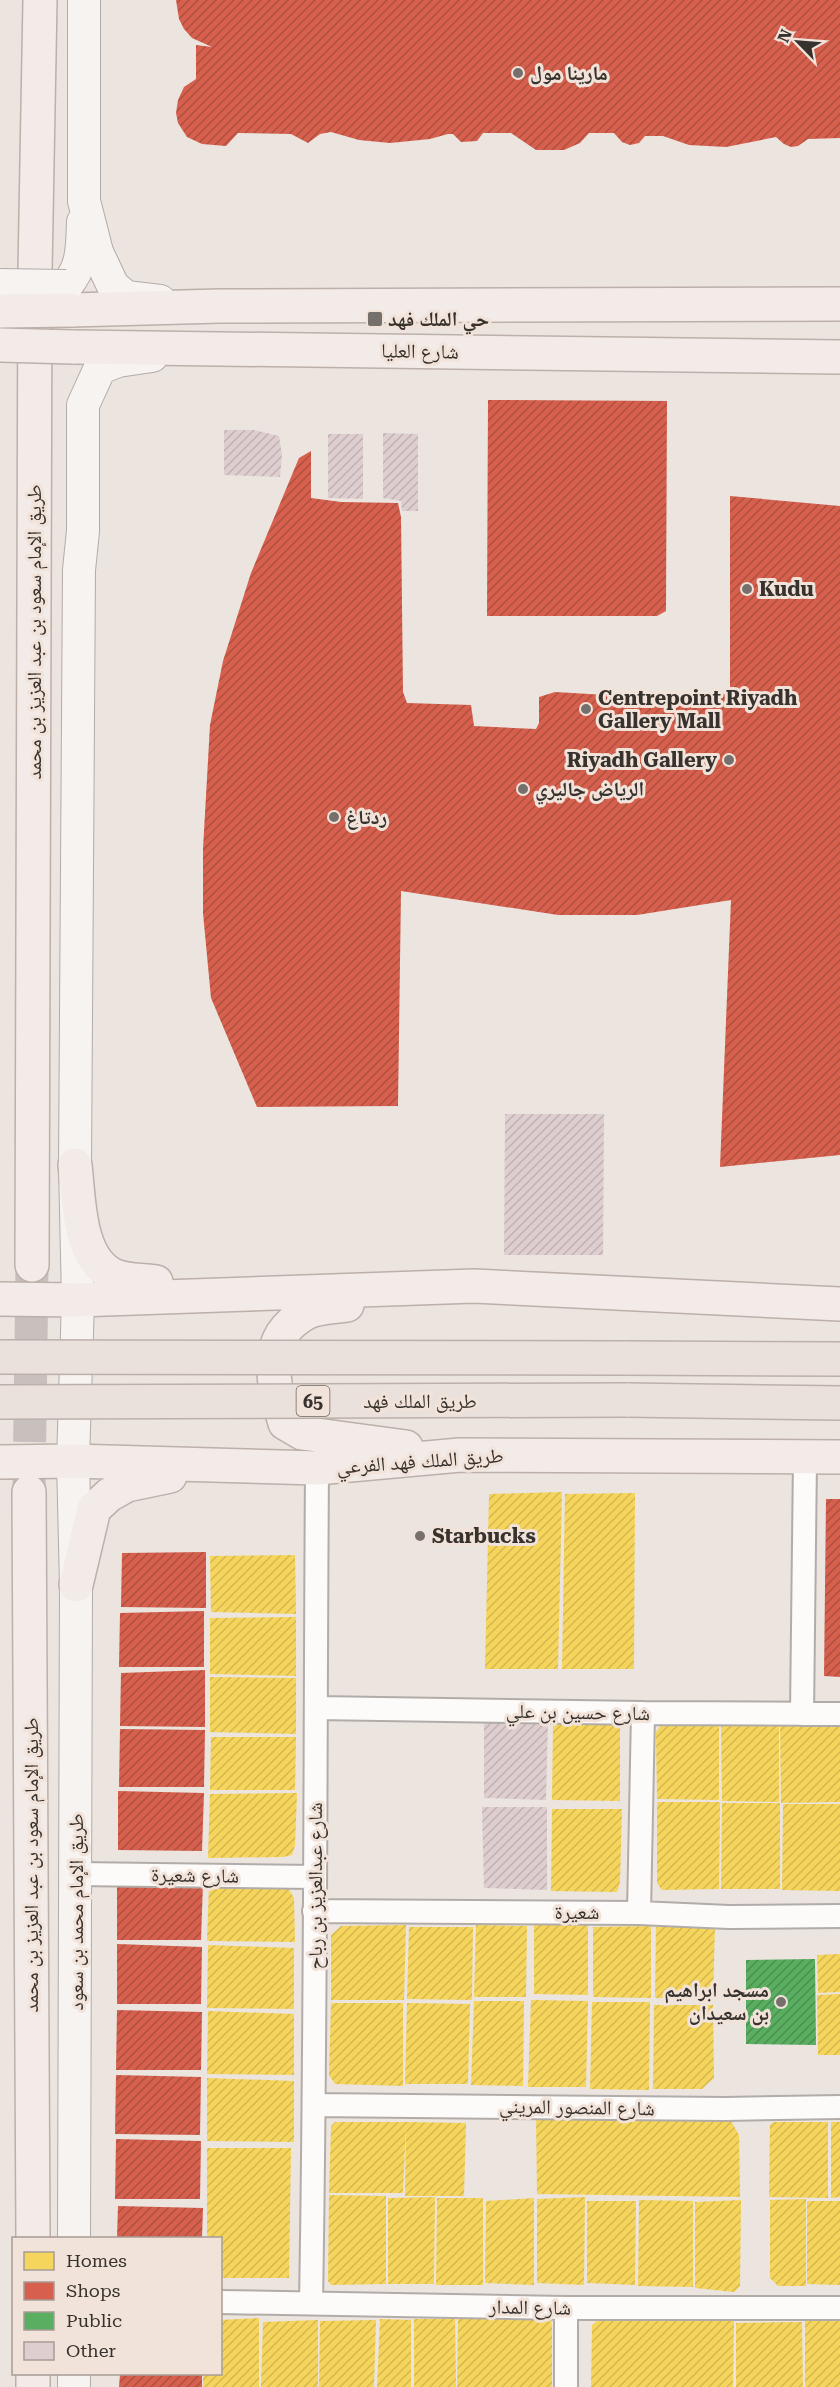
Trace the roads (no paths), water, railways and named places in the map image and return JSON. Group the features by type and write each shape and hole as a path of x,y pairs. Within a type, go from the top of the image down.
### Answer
{"highway":[{"name":"65","path":"0,1357 840,1359"},
{"name":"طريق الملك فهد","path":"0,1402 626,1400 840,1403"}],"main road":[{"name":"طريق الإمام سعود بن عبد العزيز بن محمد","path":"32,1265 35,271 40,0"},
{"path":"0,311 68,298 220,306 840,304"},
{"name":"شارع العليا","path":"0,345 840,357"},
{"path":"75,1165 86,1245 96,1264 113,1276 238,1294"},
{"path":"456,1287 307,1312 289,1325 275,1350 273,1383 285,1423 302,1433 460,1455"},
{"path":"0,1299 78,1299 456,1287 840,1304"},
{"name":"طريق الملك فهد الفرعي","path":"0,1462 74,1461 317,1468 460,1455 840,1457"},
{"path":"76,1585 94,1509 109,1495 127,1485 227,1465"},
{"name":"طريق الإمام سعود بن عبد العزيز بن محمد","path":"29,1492 33,2237"}],"street":[{"path":"0,285 68,298 76,275 81,256 84,201 84,0"},
{"path":"84,201 105,273 113,286 126,297 220,306"},
{"name":"طريق الإمام محمد بن سعود","path":"74,2237 76,1585 74,1461 78,1299 75,1165 79,582 83,531 83,405 100,368 118,361 212,347"},
{"path":"802,1714 805,1458"},
{"name":"شارع عبدالعزيز بن رباح","path":"311,2303 315,2105 317,1468"},
{"name":"شارع حسين بن علي","path":"317,1708 840,1714"},
{"path":"639,1913 643,1713"},
{"name":"شارع شعيرة","path":"76,1874 314,1877"},
{"name":"شعيرة","path":"314,1911 639,1913 729,1917 840,1916"},
{"name":"شارع المنصور المريني","path":"315,2105 724,2109 840,2107"},
{"name":"شارع المدار","path":"222,2302 566,2308 840,2308"},
{"path":"566,2308 566,2387"}],"tunnel":[{"path":"29,1491 32,1265"}],"place":[{"name":"مارينا مول","path":"518,73"},
{"name":"حي الملك فهد","path":"375,319"},
{"name":"Kudu","path":"747,589"},
{"name":"Centrepoint Riyadh Gallery Mall","path":"586,709"},
{"name":"Riyadh Gallery","path":"729,760"},
{"name":"الرياض جاليري","path":"523,789"},
{"name":"ردتاغ","path":"334,817"},
{"name":"Starbucks","path":"420,1536"},
{"name":"مسجد ابراهيم بن سعيدان","path":"781,2002"}]}
